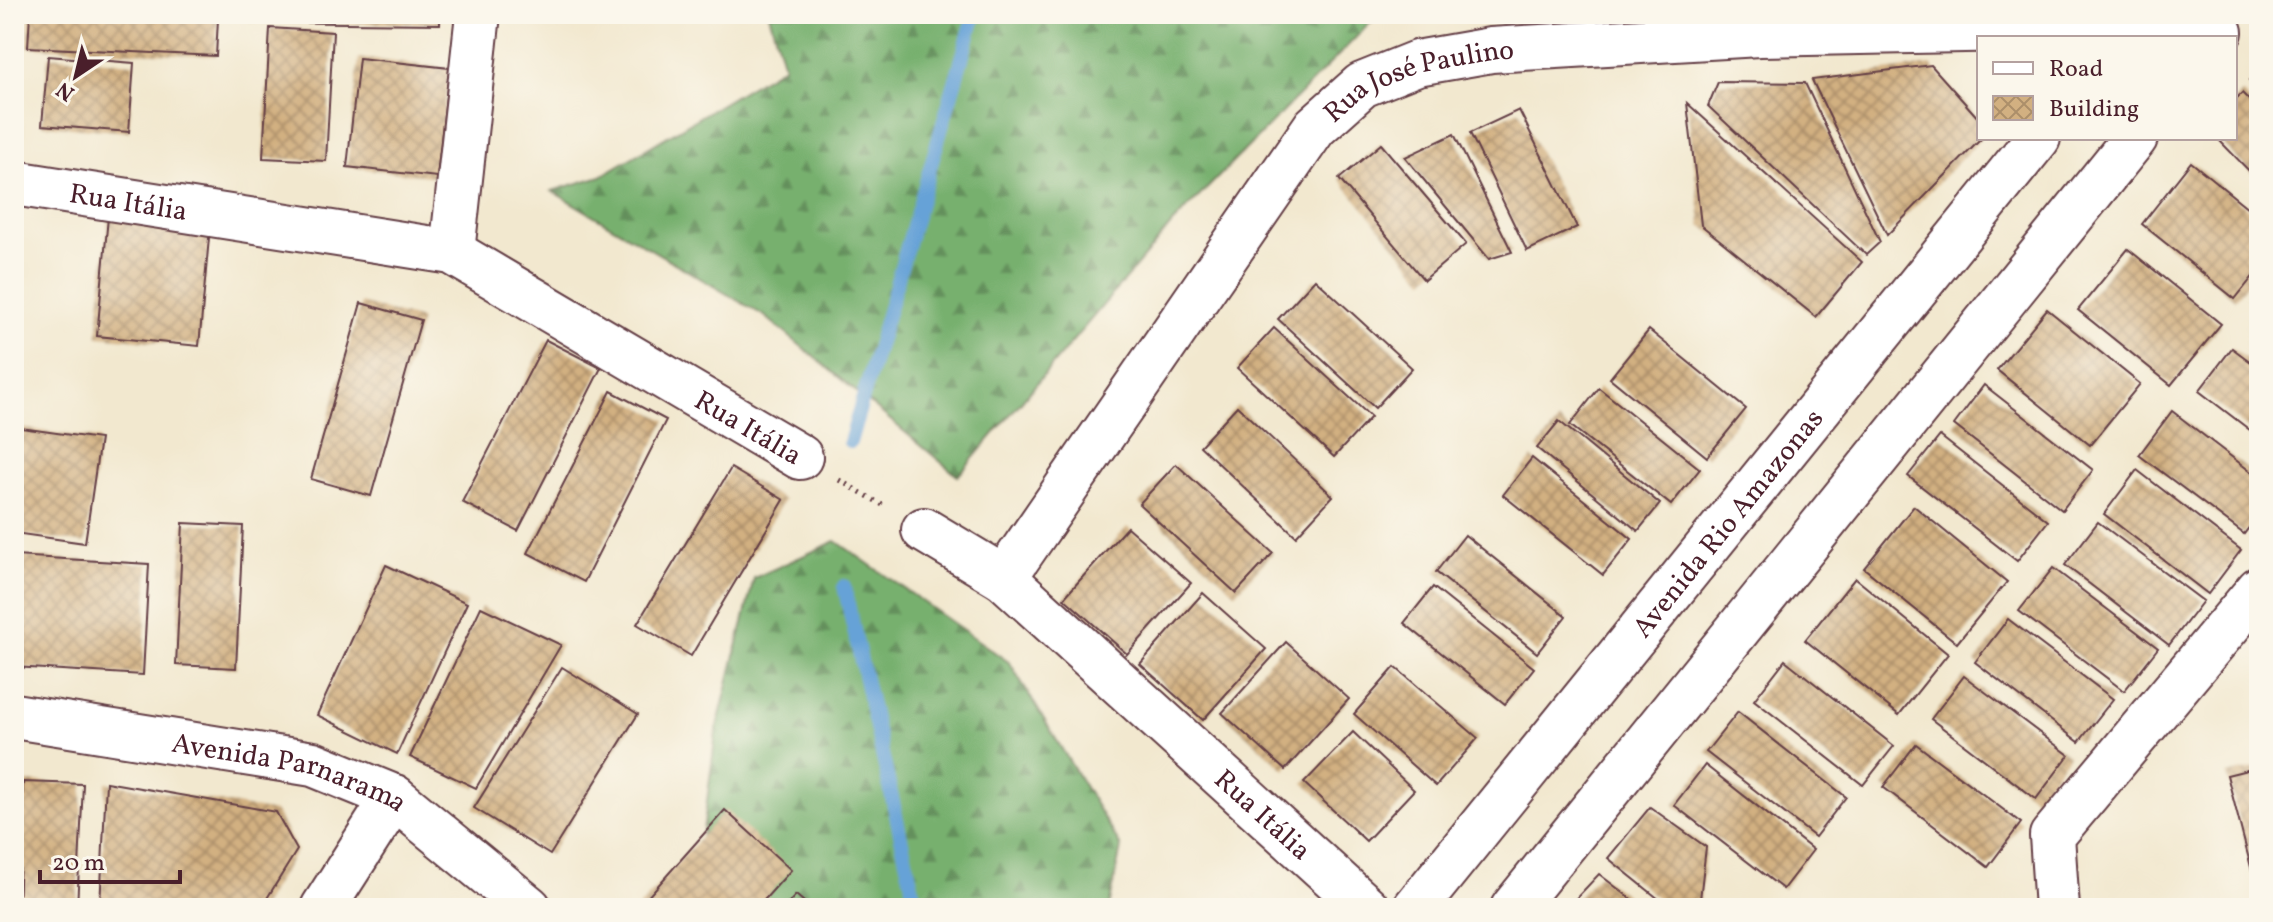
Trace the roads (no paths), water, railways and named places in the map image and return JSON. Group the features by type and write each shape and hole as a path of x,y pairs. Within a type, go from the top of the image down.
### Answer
{"street":[{"path":"452,252 478,14"},
{"name":"Rua José Paulino","path":"1004,578 1315,127 1362,85 1417,63 1491,50 1759,34 2123,32 2225,28"},
{"name":"Avenida Rio Amazonas","path":"1415,908 2036,140"},
{"path":"1513,908 2133,140"},
{"name":"Rua Itália","path":"14,183 452,252 800,457"},
{"name":"Rua Itália","path":"924,530 1004,578 1367,908"},
{"path":"2057,908 2052,836 2259,589"},
{"name":"Avenida Parnarama","path":"14,716 313,764 394,797 529,908"},
{"path":"323,908 394,797"}],"waterway":[{"path":"850,442 975,14"},
{"path":"844,586 917,908"}]}
